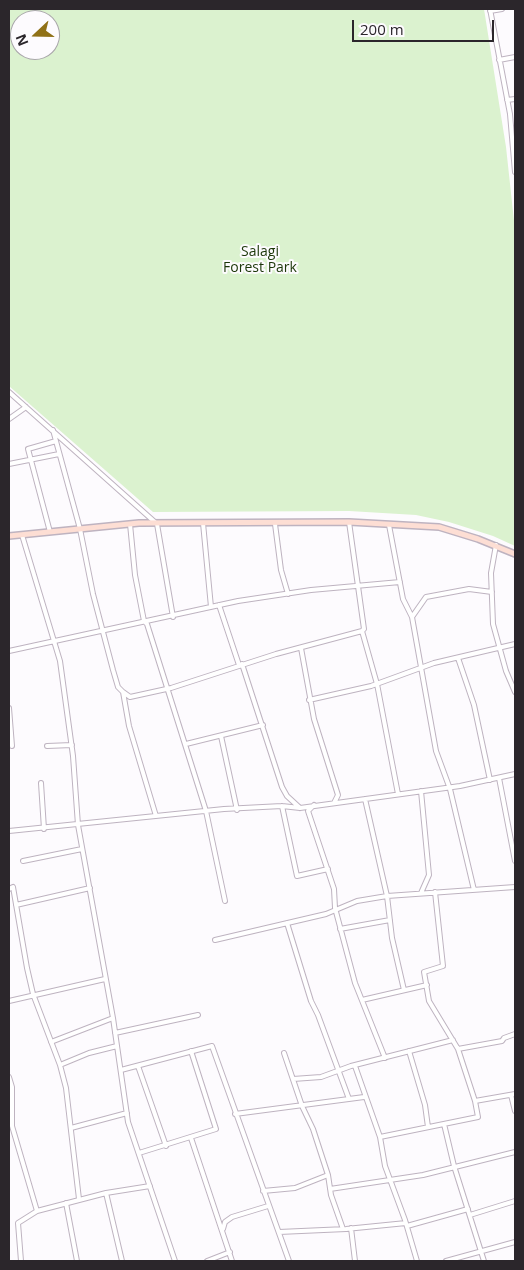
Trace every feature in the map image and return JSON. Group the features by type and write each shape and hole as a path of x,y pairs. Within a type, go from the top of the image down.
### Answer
{"street":[{"path":"502,9 490,10 507,100 514,147 515,172"},
{"path":"499,60 515,58"},
{"path":"507,100 515,99"},
{"path":"9,392 157,524 172,616"},
{"path":"9,419 26,407"},
{"path":"53,430 80,528 102,630 116,678 123,692 129,726 156,816"},
{"path":"50,532 28,449 56,441"},
{"path":"9,464 59,454"},
{"path":"203,522 211,607"},
{"path":"350,522 364,629 362,632 377,684 398,794"},
{"path":"9,536 130,524 350,522 439,527 496,545 515,554"},
{"path":"130,524 135,575 144,620 147,624 166,689 186,744 206,811 225,901"},
{"path":"275,524 280,570 288,594"},
{"path":"389,525 403,599 412,617 436,751 447,787 450,789 474,890"},
{"path":"22,535 60,661 72,745 78,825 113,1018 127,1113 175,1261"},
{"path":"496,545 492,573 494,624 499,648 515,692"},
{"path":"9,651 219,605 359,584 364,586 400,582"},
{"path":"412,617 426,597 469,589 492,592"},
{"path":"219,605 263,725 282,787 287,796 300,808"},
{"path":"123,692 130,697 166,689 241,665 362,632"},
{"path":"310,700 377,684 421,668 515,644"},
{"path":"301,648 310,700 338,795 334,803"},
{"path":"458,658 474,705 490,780"},
{"path":"9,708 12,746"},
{"path":"186,744 263,725"},
{"path":"221,736 237,810"},
{"path":"47,746 72,745"},
{"path":"9,831 44,829 206,811 282,806 300,808 422,791 515,774"},
{"path":"499,778 515,861"},
{"path":"41,783 44,829"},
{"path":"421,893 429,875 422,791"},
{"path":"365,799 387,896 404,990"},
{"path":"282,806 297,876 328,869"},
{"path":"314,806 308,812 334,890 340,929 355,983 385,1058"},
{"path":"23,861 82,849"},
{"path":"9,889 13,887 26,968 33,994 60,1065 71,1128 79,1199"},
{"path":"215,940 326,914 336,908 357,901 387,896 515,887"},
{"path":"16,905 90,888"},
{"path":"380,1137 478,1117 475,1101 458,1049 429,1001 424,972 443,966 435,892"},
{"path":"340,929 390,920"},
{"path":"287,923 311,1001 340,1070 349,1099"},
{"path":"9,1000 105,979"},
{"path":"362,1000 427,985"},
{"path":"115,1033 198,1015"},
{"path":"51,1042 113,1018"},
{"path":"458,1049 502,1041 504,1038 515,1034"},
{"path":"293,1079 321,1077 340,1070 453,1040"},
{"path":"60,1065 89,1053 117,1046"},
{"path":"121,1070 212,1046 289,1261"},
{"path":"139,1153 216,1129 191,1051"},
{"path":"409,1051 425,1105 428,1127"},
{"path":"284,1053 302,1106 313,1129 343,1230"},
{"path":"138,1066 166,1146"},
{"path":"355,1066 364,1097 380,1137 390,1179 407,1224 417,1261"},
{"path":"9,1077 12,1087 10,1127 37,1211"},
{"path":"475,1101 513,1095 515,1111"},
{"path":"235,1114 364,1097"},
{"path":"71,1128 127,1113"},
{"path":"444,1124 454,1166 484,1261"},
{"path":"191,1138 232,1261"},
{"path":"330,1189 423,1175 515,1152"},
{"path":"263,1191 295,1188 328,1175"},
{"path":"21,1261 18,1223 37,1211 106,1193 150,1186"},
{"path":"106,1193 122,1261"},
{"path":"470,1215 515,1201"},
{"path":"66,1203 77,1261"},
{"path":"222,1230 225,1222 232,1217 268,1206"},
{"path":"279,1232 343,1230 407,1224 468,1209"},
{"path":"351,1228 356,1261"},
{"path":"446,1261 481,1253 515,1242"},
{"path":"207,1261 230,1252"}],"green space":[{"name":"Salagi Forest Park","path":"9,9 484,9 506,147 515,230 515,546 493,536 449,522 416,515 349,511 153,512 9,386"}]}
